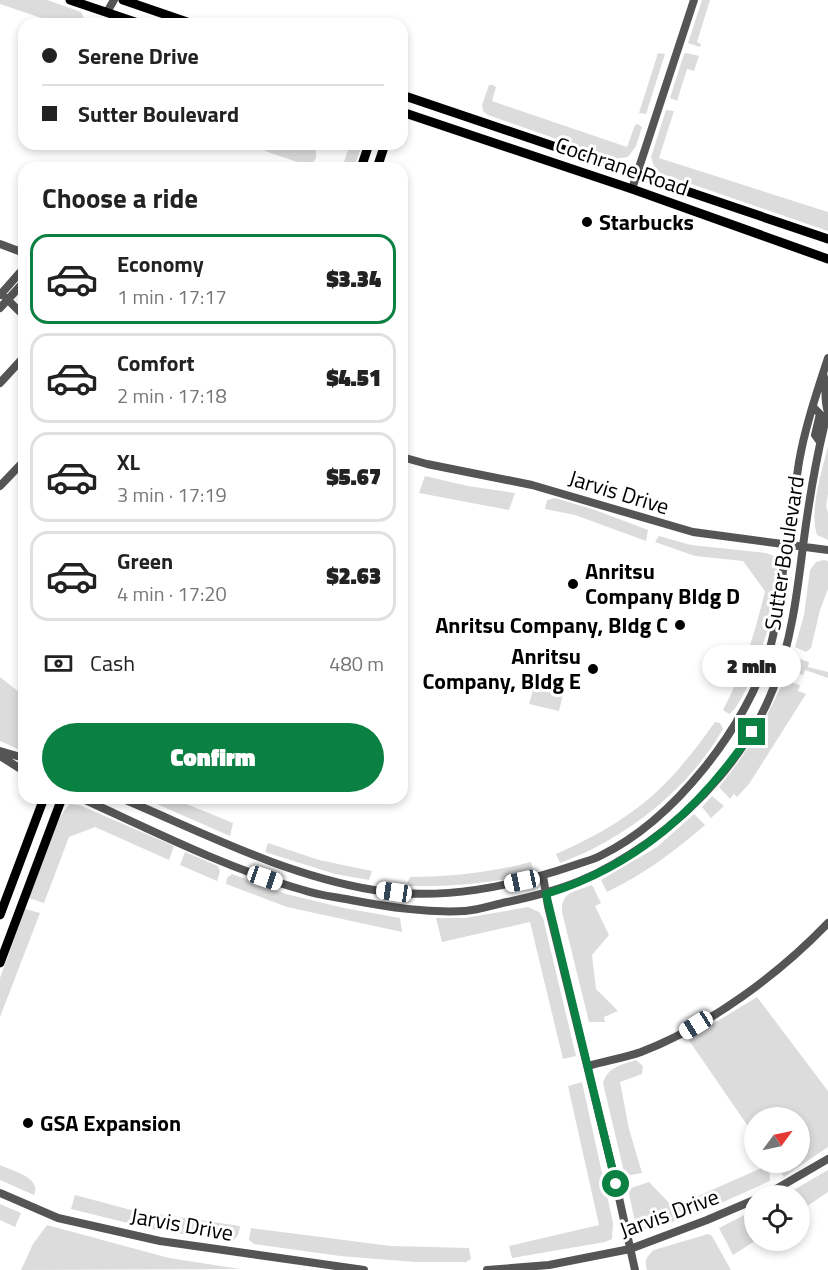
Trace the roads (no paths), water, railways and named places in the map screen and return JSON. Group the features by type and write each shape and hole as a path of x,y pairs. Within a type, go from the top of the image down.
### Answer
{"main road":[{"path":"70,0 94,4 124,18"},
{"path":"123,0 175,18"},
{"name":"Cochrane Road","path":"408,97 828,239"},
{"name":"Cochrane Road","path":"408,114 632,189 828,259"},
{"path":"0,915 42,804"},
{"path":"0,963 60,804"}],"street":[{"path":"107,12 114,0"},
{"path":"632,189 694,0"},
{"path":"0,244 18,251"},
{"path":"18,274 0,294 18,309"},
{"path":"0,308 18,289"},
{"name":"Sutter Boulevard","path":"135,804 283,867 328,880 394,892 452,894 543,876 599,856 625,840 647,825 679,797 707,765 735,725 759,678 770,650 777,619 786,544 800,460 828,358"},
{"path":"0,383 18,364"},
{"name":"Sutter Boulevard","path":"95,804 228,863 305,891 406,909 468,911 570,887 619,863 692,807 737,753 763,712 782,663 794,611 820,442 828,412 824,397 827,383 823,374"},
{"path":"813,407 820,414 815,435 820,442"},
{"name":"Jarvis Drive","path":"408,459 427,465 532,485 693,532 828,550"},
{"path":"0,486 18,468"},
{"path":"0,751 18,756"},
{"path":"0,756 18,767"},
{"path":"543,876 635,1270"},
{"path":"588,1066 639,1053 677,1037 733,1002 789,960 828,923"},
{"path":"783,1185 828,1159"},
{"name":"Jarvis Drive","path":"0,1193 58,1218 160,1241 364,1270"},
{"name":"Jarvis Drive","path":"487,1270 549,1267 630,1249 744,1204"}],"place":[{"name":"Starbucks","path":"587,222"},
{"name":"Anritsu Company Bldg D","path":"573,584"},
{"name":"Anritsu Company, Bldg C","path":"680,625"},
{"name":"Anritsu Company, Bldg E","path":"593,669"},
{"name":"GSA Expansion","path":"28,1123"}]}
